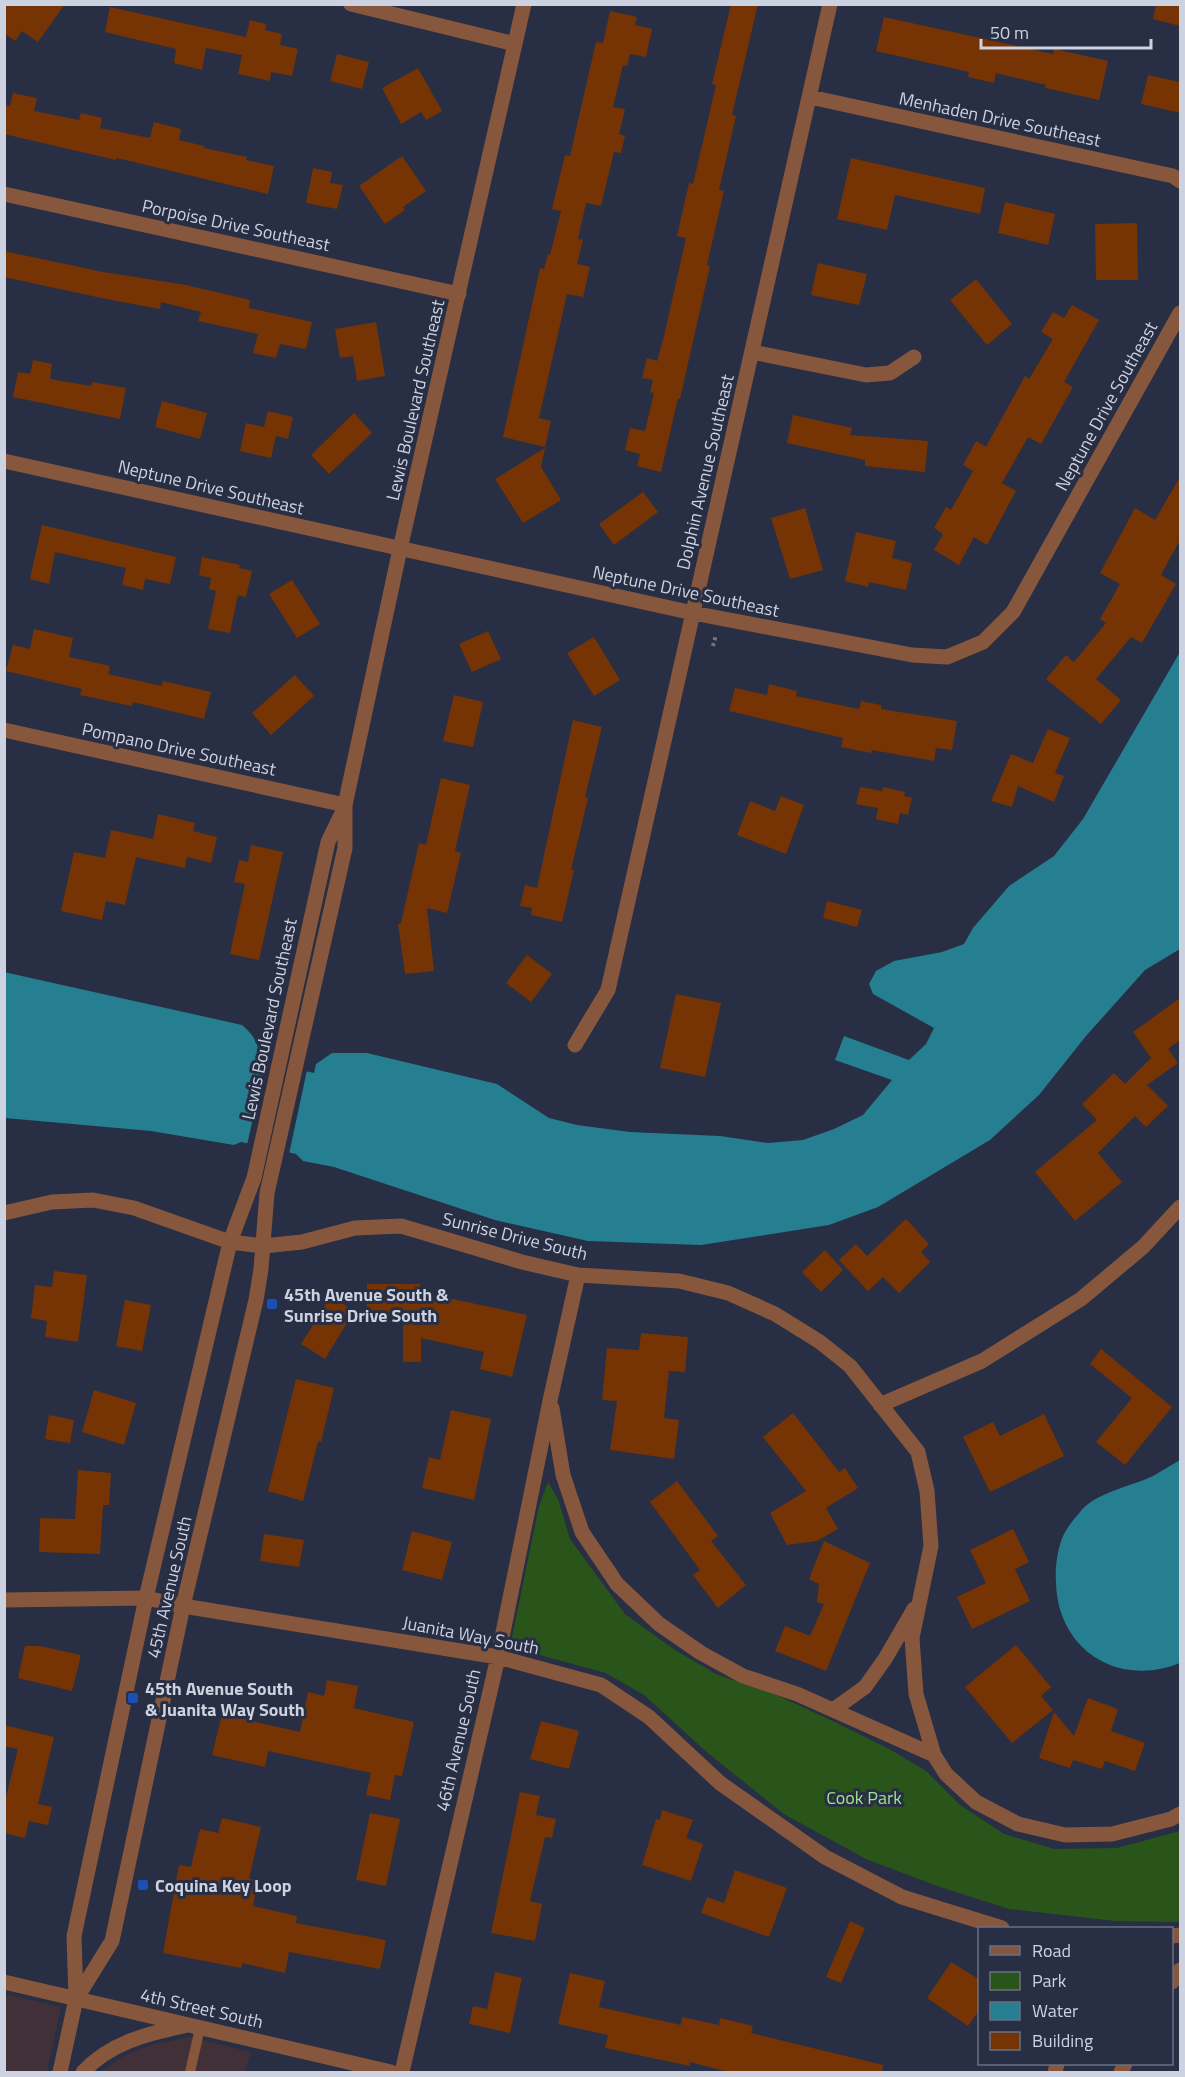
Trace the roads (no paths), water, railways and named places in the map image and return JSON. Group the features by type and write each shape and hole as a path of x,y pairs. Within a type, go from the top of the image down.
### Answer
{"street":[{"path":"351,4 515,44"},
{"name":"Lewis Boulevard Southeast","path":"230,1242 254,1178 268,1150 294,1067 321,960 345,848 345,805 400,549 524,4"},
{"name":"Dolphin Avenue Southeast","path":"575,1045 608,990 830,4"},
{"name":"Menhaden Drive Southeast","path":"810,98 1173,176 1180,181"},
{"name":"Porpoise Drive Southeast","path":"4,194 459,294"},
{"name":"Neptune Drive Southeast","path":"4,461 693,613 912,655 947,657 983,642 1013,612 1180,313"},
{"path":"752,352 866,375 890,373 914,357"},
{"name":"Pompano Drive Southeast","path":"4,730 345,805"},
{"name":"Lewis Boulevard Southeast","path":"263,1246 268,1150 279,1064 328,842 345,805"},
{"name":"Sunrise Drive South","path":"4,1213 52,1202 93,1200 134,1208 230,1242 263,1246 302,1242 355,1228 401,1226 522,1262 578,1275 679,1281 728,1293 776,1314 820,1342 850,1366 918,1452 927,1491 931,1546 912,1638 916,1694 934,1755 946,1774 976,1802 1018,1824 1065,1835 1112,1834 1171,1819 1180,1814"},
{"path":"880,1405 982,1361 1082,1299 1143,1247 1180,1207"},
{"name":"45th Avenue South","path":"60,2073 76,1998 74,1936 146,1598 230,1242"},
{"name":"45th Avenue South","path":"76,1998 112,1941 183,1606 256,1300 263,1246"},
{"name":"46th Avenue South","path":"402,2073 498,1656 550,1396 578,1275"},
{"path":"550,1396 563,1475 582,1532 617,1584 659,1624 701,1653 743,1676 797,1694 934,1755"},
{"name":"Juanita Way South","path":"4,1600 146,1598 183,1606 498,1656 601,1685 649,1717 720,1784 825,1857 902,1897 996,1927"},
{"path":"833,1710 865,1687 885,1659 920,1599"},
{"name":"4th Street South","path":"4,1982 391,2073"},
{"path":"83,2073 93,2062 117,2046 146,2034 195,2026"}],"lane":[{"path":"190,2073 195,2026"}],"water":[{"path":"1180,652 1180,949 1145,970 1086,1036 1039,1095 990,1140 878,1207 829,1225 701,1245 588,1241 495,1220 334,1167 303,1161 296,1154 241,1142 234,1145 151,1131 5,1118 4,972 242,1025 255,1041 259,1061 314,1073 316,1064 332,1053 367,1053 497,1084 549,1118 577,1125 630,1132 720,1136 768,1143 803,1140 834,1129 863,1115 892,1080 835,1060 844,1036 909,1060 926,1044 934,1028 873,994 869,984 876,971 894,961 942,952 964,944 973,928 1009,886 1054,856 1083,819"},
{"path":"1180,1460 1180,1663 1157,1669 1135,1670 1114,1666 1096,1658 1080,1644 1068,1627 1059,1607 1056,1564 1060,1546 1067,1528 1086,1505 1104,1495 1153,1476"}],"place":[{"name":"45th Avenue South & Sunrise Drive South","path":"272,1304"},
{"name":"45th Avenue South & Juanita Way South","path":"133,1698"},
{"name":"Coquina Key Loop","path":"143,1885"}],"park label":[{"name":"Cook Park","path":"864,1797"}]}
